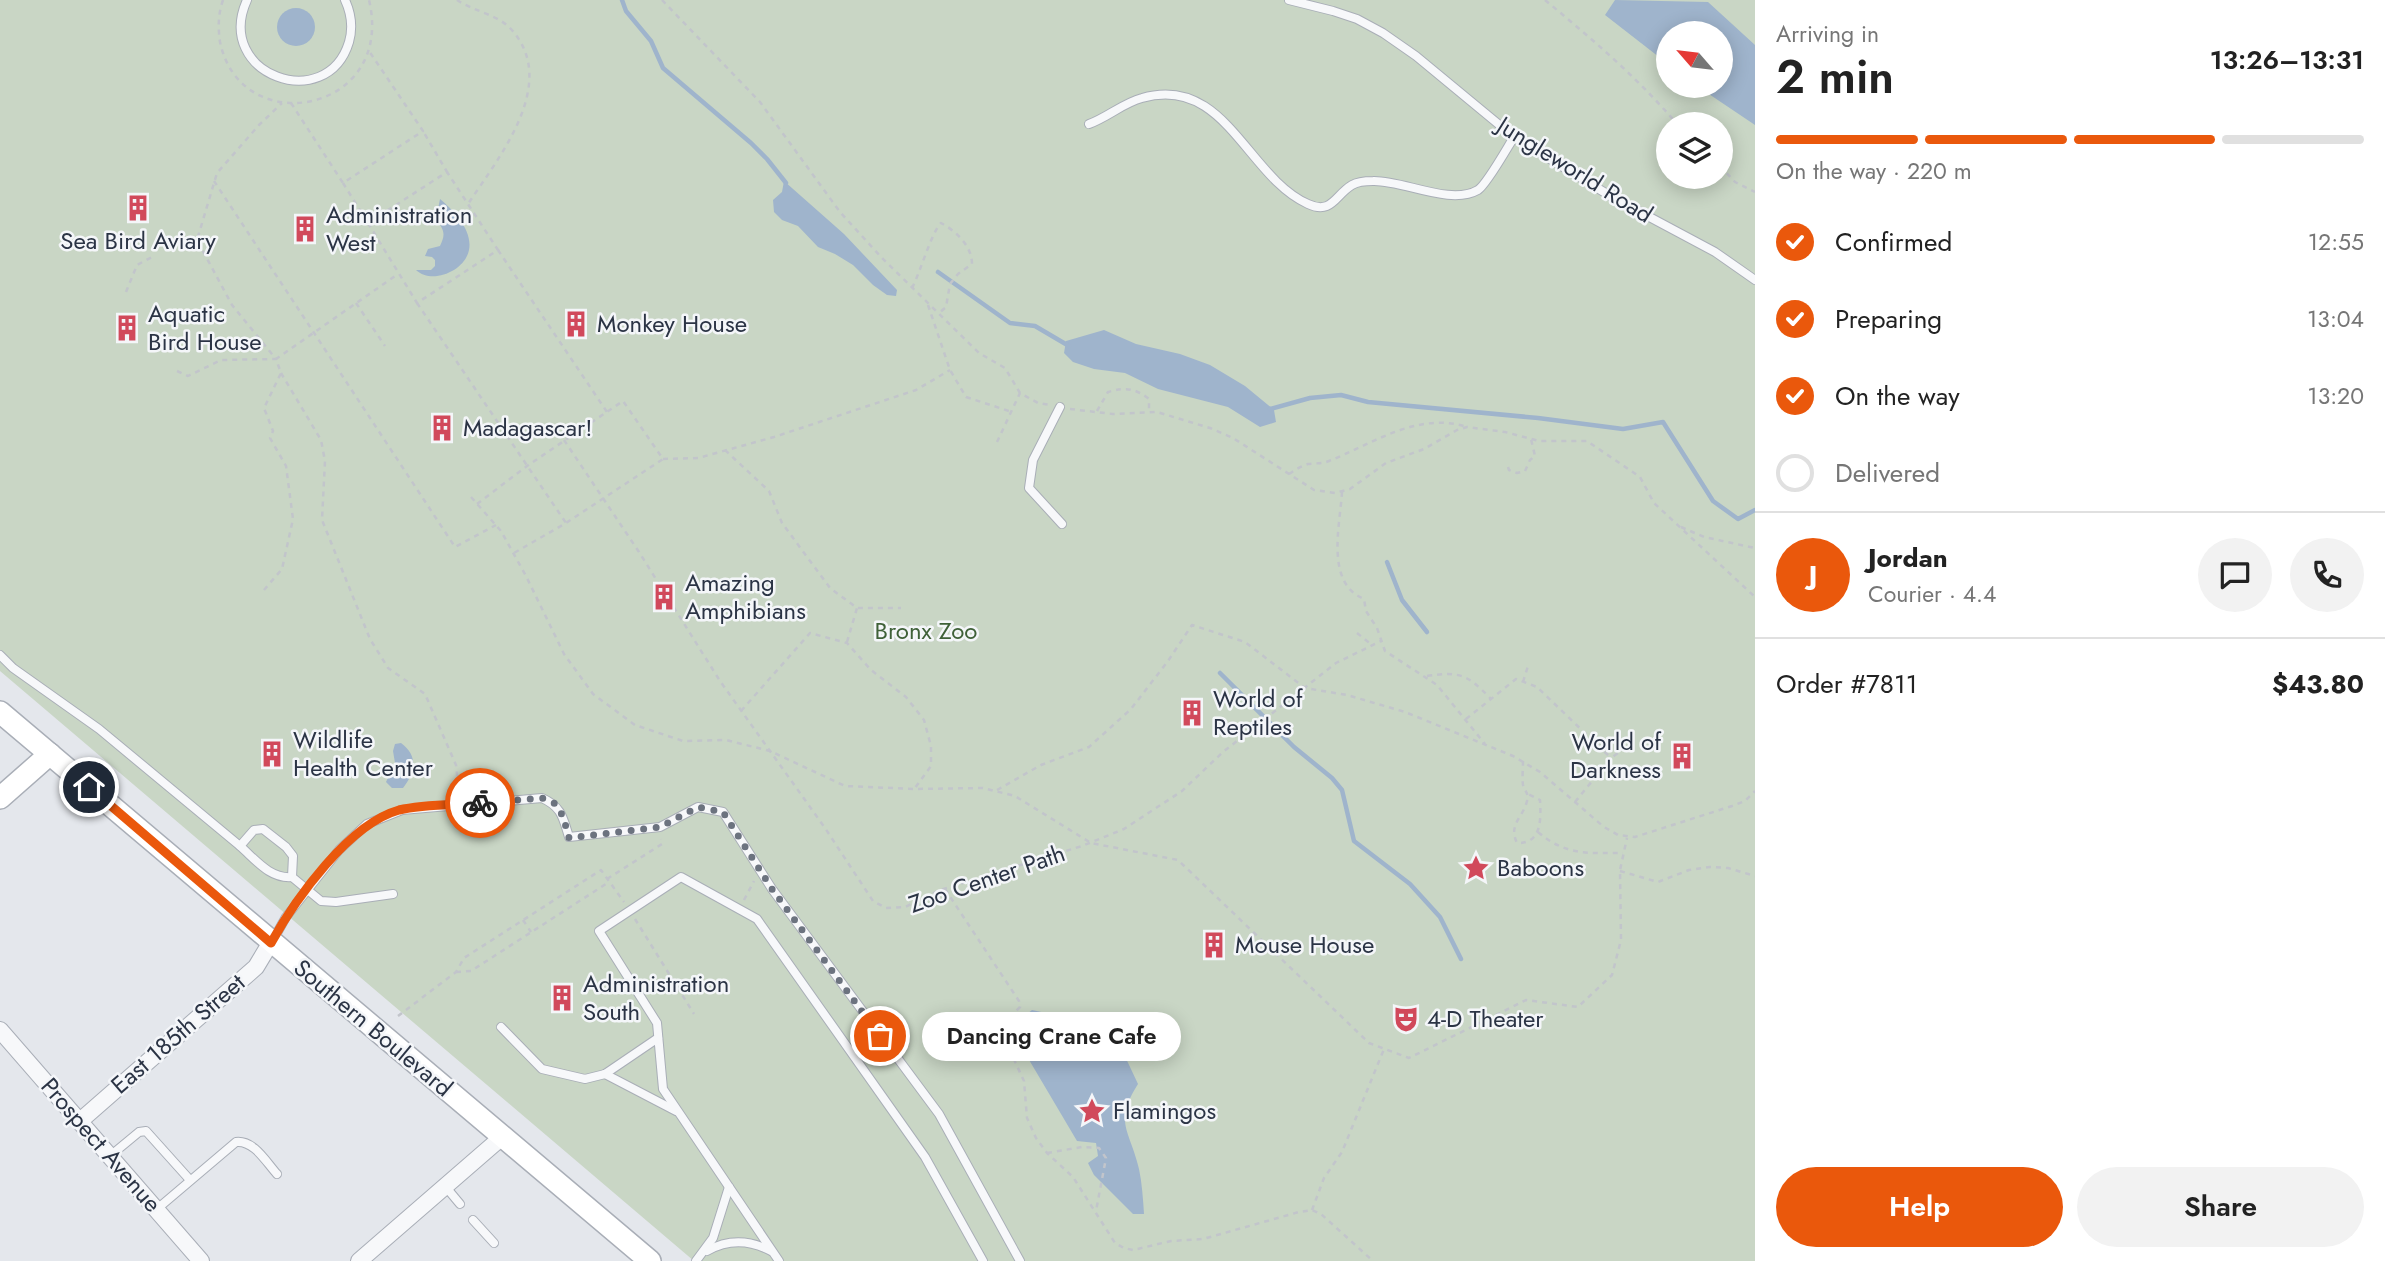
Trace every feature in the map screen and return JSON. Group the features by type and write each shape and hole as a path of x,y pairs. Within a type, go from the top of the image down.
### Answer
{"main road":[{"name":"Southern Boulevard","path":"0,712 650,1261"},
{"path":"0,798 50,754"}],"street":[{"name":"East 185th Street","path":"79,1121 256,967 271,943"},
{"name":"Prospect Avenue","path":"0,1030 201,1261"},
{"path":"359,1261 502,1137"}],"lane":[{"path":"247,0 242,13 241,29 244,46 250,57 260,69 271,76 303,81 332,68 348,46 351,19 345,0"},
{"name":"Jungleworld Road","path":"1289,0 1345,15 1382,33 1416,56 1514,137 1612,197 1715,252 1755,280"},
{"path":"1089,124 1142,98 1167,94 1194,101 1220,117 1233,129 1286,192 1317,208 1330,205 1353,184 1374,181 1463,195 1480,188 1514,137"},
{"path":"1060,407 1033,460 1030,488 1062,524"},
{"path":"0,655 13,668 99,729 273,874 282,878 292,877"},
{"path":"271,943 286,916 339,850 367,824 402,810 542,798 554,803 563,816 569,838 660,827 698,807 723,812 760,870 849,996 940,1114 1020,1261"},
{"path":"240,846 254,830 263,829 293,856 292,877 321,901 336,902 393,894"},
{"path":"779,1261 663,1089 657,1023 599,931 681,877 757,919 925,1157 983,1261"},
{"path":"501,1027 542,1069 585,1079 606,1074 659,1038"},
{"path":"606,1074 679,1113"},
{"path":"110,1156 139,1132 146,1131 190,1180"},
{"path":"157,1209 236,1142 243,1141 251,1145 277,1174"},
{"path":"445,1186 460,1204"},
{"path":"696,1261 713,1238 729,1187"},
{"path":"473,1220 494,1243"},
{"path":"704,1252 718,1245 736,1242 758,1244 774,1252"}],"path":[{"path":"223,0 218,31 223,53 231,70 246,86 262,96 282,103 306,103 328,97 346,85 360,70 373,37 373,17 369,0"},
{"path":"457,0 495,18 510,29 521,46 530,79 524,112 509,142 468,204"},
{"path":"662,0 760,102 840,212 979,353 1005,369 1020,393 1038,403 1113,414 1157,412 1222,433 1314,489 1342,492 1385,463 1424,449 1467,427"},
{"path":"1545,0 1601,47 1667,112"},
{"path":"369,51 607,412"},
{"path":"282,103 259,124 217,173 197,240 232,305 276,359 281,373 321,440 325,461 322,520 370,639 388,668 425,694 456,765 460,805"},
{"path":"291,103 398,274 566,523"},
{"path":"343,183 422,131"},
{"path":"368,223 447,172"},
{"path":"1733,179 1755,192"},
{"path":"214,181 455,547 496,525"},
{"path":"912,288 929,252 935,228 940,223 952,229 972,253 972,264 953,279 946,307 939,313"},
{"path":"417,303 498,250"},
{"path":"126,292 137,265 152,257"},
{"path":"177,371 188,376 221,360 276,359 398,274"},
{"path":"927,302 950,370 966,397 1012,412"},
{"path":"356,303 385,346"},
{"path":"514,554 663,459 698,458 774,437 916,390 950,370"},
{"path":"264,590 282,569 293,519 286,466 270,438 274,430 264,408 281,373"},
{"path":"1097,412 1108,392 1125,387 1149,399 1149,412"},
{"path":"997,442 1020,393"},
{"path":"477,504 527,466 623,401 663,459"},
{"path":"1289,474 1304,465 1326,462 1374,440 1418,425 1451,422 1539,441 1587,441 1640,477 1654,503 1755,597"},
{"path":"1508,467 1517,473 1525,471 1535,456 1531,439"},
{"name":"Zoo Center Path","path":"564,440 741,711 879,906 892,909 905,907 945,889 1124,830 1182,791 1223,752 1336,663 1381,641"},
{"path":"725,450 769,491 782,523 830,588 857,608 901,607"},
{"path":"1342,492 1339,572 1346,587 1364,599 1366,611 1377,628 1385,651 1425,676 1449,698 1485,744"},
{"path":"471,498 496,525 514,554 564,654 593,694 635,725 683,741 726,740 770,751 845,786 983,788 1015,796 1091,843 1178,860 1369,1043 1409,1058 1526,1000 1577,1007 1612,975 1621,940 1620,870 1627,838"},
{"path":"1678,526 1704,537 1755,548"},
{"path":"847,643 857,608"},
{"path":"995,791 1041,765 1088,747 1131,709 1192,625 1245,642 1305,688 1387,706 1523,761 1540,772 1604,827 1627,838 1732,806 1745,801 1755,791"},
{"path":"1357,632 1372,645"},
{"path":"741,711 810,633 847,643 871,670 906,697 924,720 931,746 931,766 914,789"},
{"path":"1523,682 1528,666"},
{"path":"1425,676 1449,673 1472,680 1490,699"},
{"path":"1466,719 1516,679 1536,687 1611,758"},
{"path":"1575,802 1611,758 1633,742"},
{"path":"1523,761 1523,785 1528,794 1540,800 1541,821 1538,832 1527,843 1517,843 1513,835 1514,826 1527,804 1528,794"},
{"path":"456,972 471,971 662,844 660,827"},
{"path":"1538,832 1551,844 1578,853 1624,852"},
{"path":"1620,870 1657,882 1689,870 1710,867 1728,868 1755,876"},
{"path":"398,1016 456,972 464,958 601,870 630,910 694,1014"},
{"path":"738,909 760,870"},
{"path":"945,889 1019,1001 1020,1007 1009,1018 1003,1036 1024,1081 1026,1111 1031,1129 1047,1153 1073,1177 1115,1243 1133,1250 1171,1241 1203,1239 1312,1210 1326,1217 1373,1261"},
{"path":"523,920 531,932"},
{"path":"1312,1210 1324,1178 1342,1152 1384,1049"},
{"path":"1047,1153 1099,1148 1106,1158 1096,1213"}],"green space":[{"name":"Bronx Zoo","path":"0,0 1755,0 1755,1261 694,1261 0,671"}],"water":[{"path":"1615,0 1708,2 1729,21 1656,21 1656,55 1605,15"},
{"path":"296,8 310,13 315,27 310,41 296,46 282,41 277,27 282,13"},
{"path":"1733,25 1755,45 1755,125 1715,98 1733,98"},
{"path":"784,181 844,234 897,290 896,296 887,295 853,265 818,247 798,226 782,220 774,212 773,200 782,192"},
{"path":"440,199 465,228 469,250 466,258 455,270 439,276 430,276 416,270 431,270 435,266 432,257 425,256 428,249 440,246 443,238 442,229 436,219"},
{"path":"1104,330 1136,344 1180,354 1210,365 1245,386 1274,410 1276,422 1260,427 1228,407 1158,389 1125,373 1094,369 1073,362 1064,353 1066,341"},
{"path":"401,743 411,753 412,771 403,788 392,788 386,782 395,763 395,744"},
{"name":"Flamingos","path":"1032,1010 1060,1016 1093,1031 1122,1050 1138,1084 1130,1097 1125,1118 1139,1169 1144,1214 1133,1214 1094,1175 1088,1163 1098,1156 1096,1143 1077,1141 1011,1033"}],"waterway":[{"path":"622,0 626,11 651,41 663,68 751,143 786,183"},
{"path":"938,272 1010,323 1035,326 1069,346"},
{"path":"1270,409 1310,398 1341,395 1368,402 1623,429 1663,422 1713,501 1738,519 1755,510"},
{"path":"1387,562 1402,600 1427,632"},
{"path":"1220,673 1294,747 1332,778 1342,790 1354,841 1410,884 1440,917 1461,959"}],"way so far":[{"path":"480,803 542,798 554,803 563,816 569,838 660,827 698,807 723,812 772,889 880,1036"}],"place":[{"name":"Sea Bird Aviary","path":"138,208"},
{"name":"Administration West","path":"305,229"},
{"name":"Monkey House","path":"576,324"},
{"name":"Aquatic Bird House","path":"127,328"},
{"name":"Madagascar!","path":"442,428"},
{"name":"Amazing Amphibians","path":"664,597"},
{"name":"World of Reptiles","path":"1192,713"},
{"name":"Wildlife Health Center","path":"272,754"},
{"name":"World of Darkness","path":"1682,756"},
{"name":"Baboons","path":"1476,868"},
{"name":"Mouse House","path":"1214,945"},
{"name":"Administration South","path":"562,998"},
{"name":"4-D Theater","path":"1406,1019"},
{"name":"Dancing Crane Cafe","path":"880,1036"},
{"name":"Flamingos","path":"1092,1111"}],"route":[{"path":"89,787 271,943 286,916 339,850 367,824 402,810 480,803"}]}
